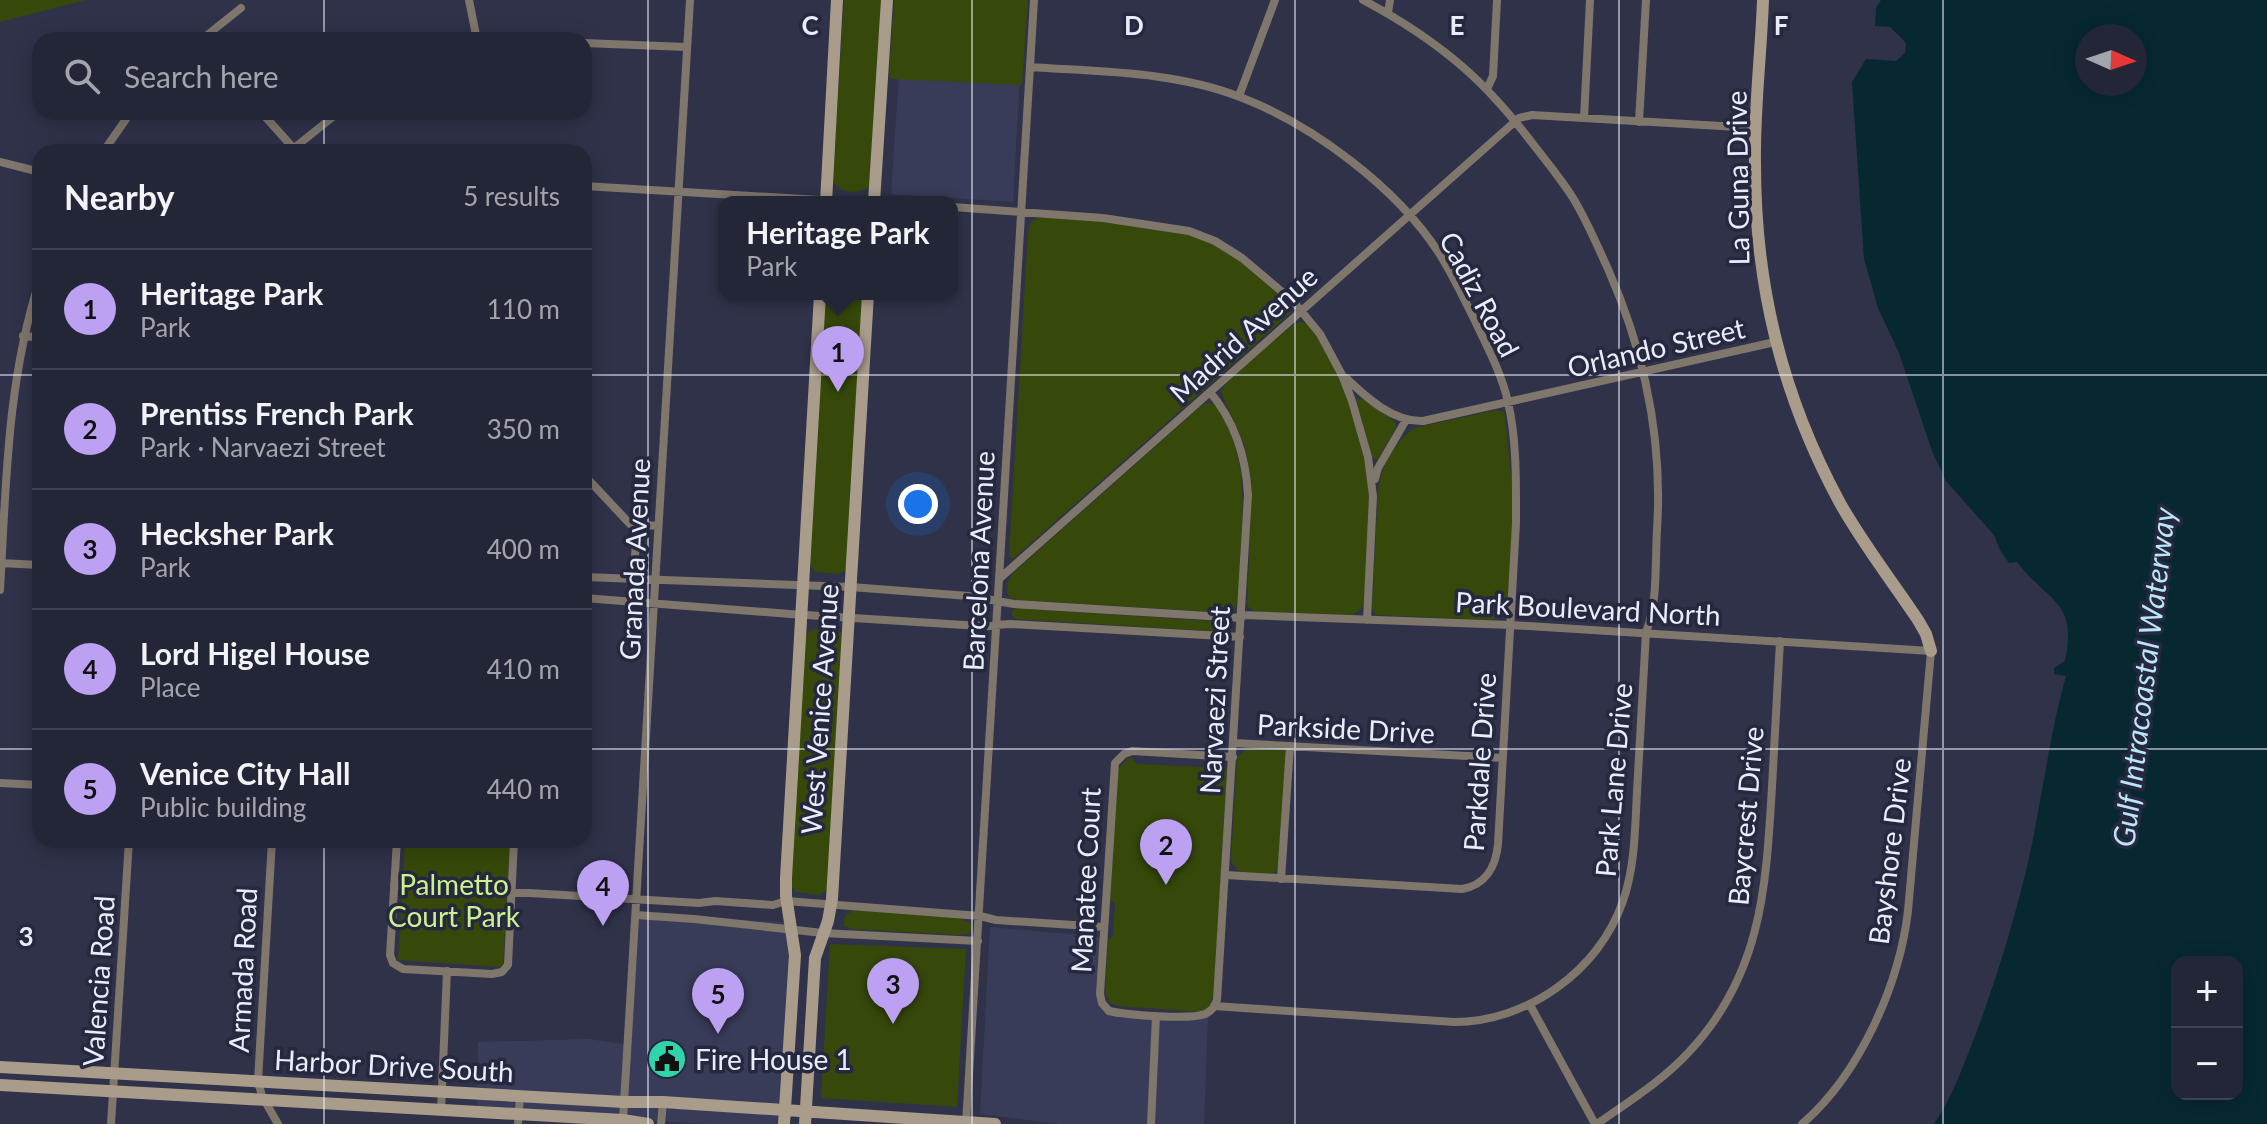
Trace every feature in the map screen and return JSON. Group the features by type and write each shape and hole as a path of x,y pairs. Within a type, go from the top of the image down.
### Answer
{"street":[{"path":"469,0 475,32"},
{"name":"Granada Avenue","path":"623,1120 690,0"},
{"path":"826,196 837,0"},
{"path":"874,196 887,0"},
{"name":"Barcelona Avenue","path":"966,1123 1034,0"},
{"path":"1239,96 1275,0"},
{"name":"Park Lane Drive","path":"1214,1006 1463,1022 1490,1019 1530,1005 1587,962 1624,900 1632,858 1646,632 1652,613 1658,491 1654,424 1644,372 1622,301 1584,218 1563,184 1487,89 1432,42 1363,0"},
{"path":"1388,13 1390,0"},
{"path":"1487,89 1493,76 1497,0"},
{"path":"1584,118 1590,0"},
{"path":"1639,122 1646,0"},
{"name":"La Guna Drive","path":"1763,0 1755,128 1755,192 1758,248 1775,342 1805,430 1838,500 1918,620 1931,651"},
{"path":"211,32 241,8"},
{"path":"592,43 686,47"},
{"name":"Cadiz Road","path":"1030,67 1142,75 1186,82 1239,96 1292,121 1324,142 1409,215 1438,251 1455,282 1493,359 1508,403 1516,498 1511,625"},
{"path":"1514,121 1529,115 1755,128"},
{"path":"109,144 125,120"},
{"path":"268,120 287,144"},
{"path":"301,144 330,120"},
{"name":"Madrid Avenue","path":"999,579 1514,121"},
{"path":"0,162 32,170"},
{"path":"592,186 752,196"},
{"path":"958,207 1171,227 1215,241 1242,258 1302,310 1327,345 1342,375 1364,442 1373,486"},
{"name":"West Venice Avenue","path":"784,1124 795,962 786,901 786,878 820,300"},
{"name":"West Venice Avenue","path":"805,1118 814,965 831,904 868,300"},
{"path":"0,590 11,414 23,336 32,306"},
{"path":"23,336 32,337"},
{"name":"Orlando Street","path":"1406,420 1430,420 1775,342"},
{"path":"1342,375 1386,410 1406,420 1378,468 1373,486 1367,620"},
{"name":"Narvaezi Street","path":"1210,392 1231,423 1240,445 1248,505 1218,993 1214,1006"},
{"path":"592,484 625,520 637,525 658,526"},
{"path":"632,602 637,525"},
{"path":"1,563 32,565"},
{"name":"Park Boulevard North","path":"592,577 851,587 969,596 1014,604 1242,617 1511,625 1931,651"},
{"path":"592,599 980,626 1240,637"},
{"name":"Parkdale Drive","path":"1226,875 1466,889 1476,885 1490,872 1497,853 1511,625"},
{"name":"Baycrest Drive","path":"1596,1124 1663,1076 1690,1052 1719,1015 1748,956 1767,873 1780,641"},
{"name":"Bayshore Drive","path":"1802,1124 1831,1093 1861,1050 1876,1019 1901,949 1910,896 1931,651"},
{"name":"Parkside Drive","path":"1234,743 1503,758"},
{"path":"1281,879 1290,746"},
{"name":"Manatee Court","path":"1156,1016 1112,1012 1102,1003 1100,994 1113,770 1117,760 1132,751 1233,757"},
{"path":"0,783 32,785"},
{"name":"Valencia Road","path":"111,1124 128,848"},
{"name":"Armada Road","path":"272,848 258,1081 278,1124"},
{"path":"396,848 390,958 394,965 406,969 492,974 505,969 508,959 514,848"},
{"path":"394,885 773,905 786,901 1104,927"},
{"path":"636,915 791,931 978,941"},
{"path":"441,1111 447,971"},
{"path":"1530,1005 1596,1124"},
{"path":"1151,1124 1156,1016 1198,1016 1208,1013 1214,1006"},
{"name":"Harbor Drive South","path":"0,1067 663,1102 785,1110 805,1118 995,1124"},
{"name":"Harbor Drive South","path":"0,1085 441,1111 518,1119 623,1120 648,1124"},
{"path":"518,1119 520,1096"},
{"path":"661,1124 663,1102"}],"shaded area":[{"path":"904,0 1024,0 1013,202 891,194"},
{"path":"640,915 785,922 790,955 781,1105 477,1089 478,1042 589,1039 630,1045"},
{"path":"990,927 1103,937 1100,993 1108,1015 1208,1017 1204,1124 1061,1124 980,1114"},
{"path":"477,1098 780,1114 779,1124 708,1124 477,1108"}],"green space":[{"path":"0,0 86,0 0,22"},
{"path":"844,0 882,0 869,187 854,192 838,187 833,178"},
{"path":"894,0 1028,0 1022,85 892,79 889,77"},
{"path":"1039,218 1124,222 1169,229 1206,240 1258,275 1286,299 1291,312 1013,559 1009,556 1028,232 1031,223"},
{"path":"825,300 864,300 847,569 839,574 815,572 809,563"},
{"path":"1299,322 1307,323 1341,382 1364,452 1369,495 1368,548 1364,600 1362,608 1353,615 1255,611 1247,606 1252,484 1245,447 1221,392 1243,367"},
{"path":"1362,398 1396,424 1377,460 1371,456 1357,403 1357,399"},
{"path":"1209,402 1215,405 1232,437 1240,471 1242,524 1239,591 1235,609 1217,612 1010,598 1007,585 1013,573"},
{"path":"1496,410 1504,412 1505,416 1512,486 1507,609 1500,617 1491,620 1375,615 1372,608 1378,491 1390,456 1414,428"},
{"path":"1016,608 1224,622 1229,627 1224,632 1016,619 1012,611"},
{"path":"814,629 843,632 827,890 819,895 796,892 790,884 805,638"},
{"path":"1247,749 1284,750 1286,754 1279,868 1272,875 1238,871 1231,861 1237,757"},
{"path":"1131,757 1137,764 1203,767 1205,759 1219,760 1227,768 1214,994 1208,1008 1200,1012 1119,1006 1110,1003 1105,994 1108,940 1113,936 1115,903 1110,900 1117,772"},
{"name":"Palmetto Court Park","path":"405,848 510,848 503,967 398,960"},
{"path":"853,910 959,918 971,924 972,929 968,934 960,935 851,929 844,926 844,922"},
{"path":"830,944 966,949 957,1107 821,1098"}],"water":[{"name":"Gulf Intracoastal Waterway","path":"1881,0 2267,0 2267,1124 1934,1124 1952,1092 1975,1036 2020,896 2066,676 2054,674 2054,668 2065,661 2068,641 2064,614 2058,604 2017,562 2009,563 1994,535 1946,481 1932,451 1899,353 1878,308 1864,259 1852,82 1866,59 1896,61 1905,53 1906,43 1890,27 1875,26 1876,8"}],"place":[{"name":"Heritage Park","path":"838,392"},
{"name":"Prentiss French Park","path":"1166,885"},
{"name":"Lord Higel House","path":"603,926"},
{"name":"Hecksher Park","path":"893,1024"},
{"name":"Venice City Hall","path":"718,1034"},
{"name":"Fire House 1","path":"667,1059"}]}
